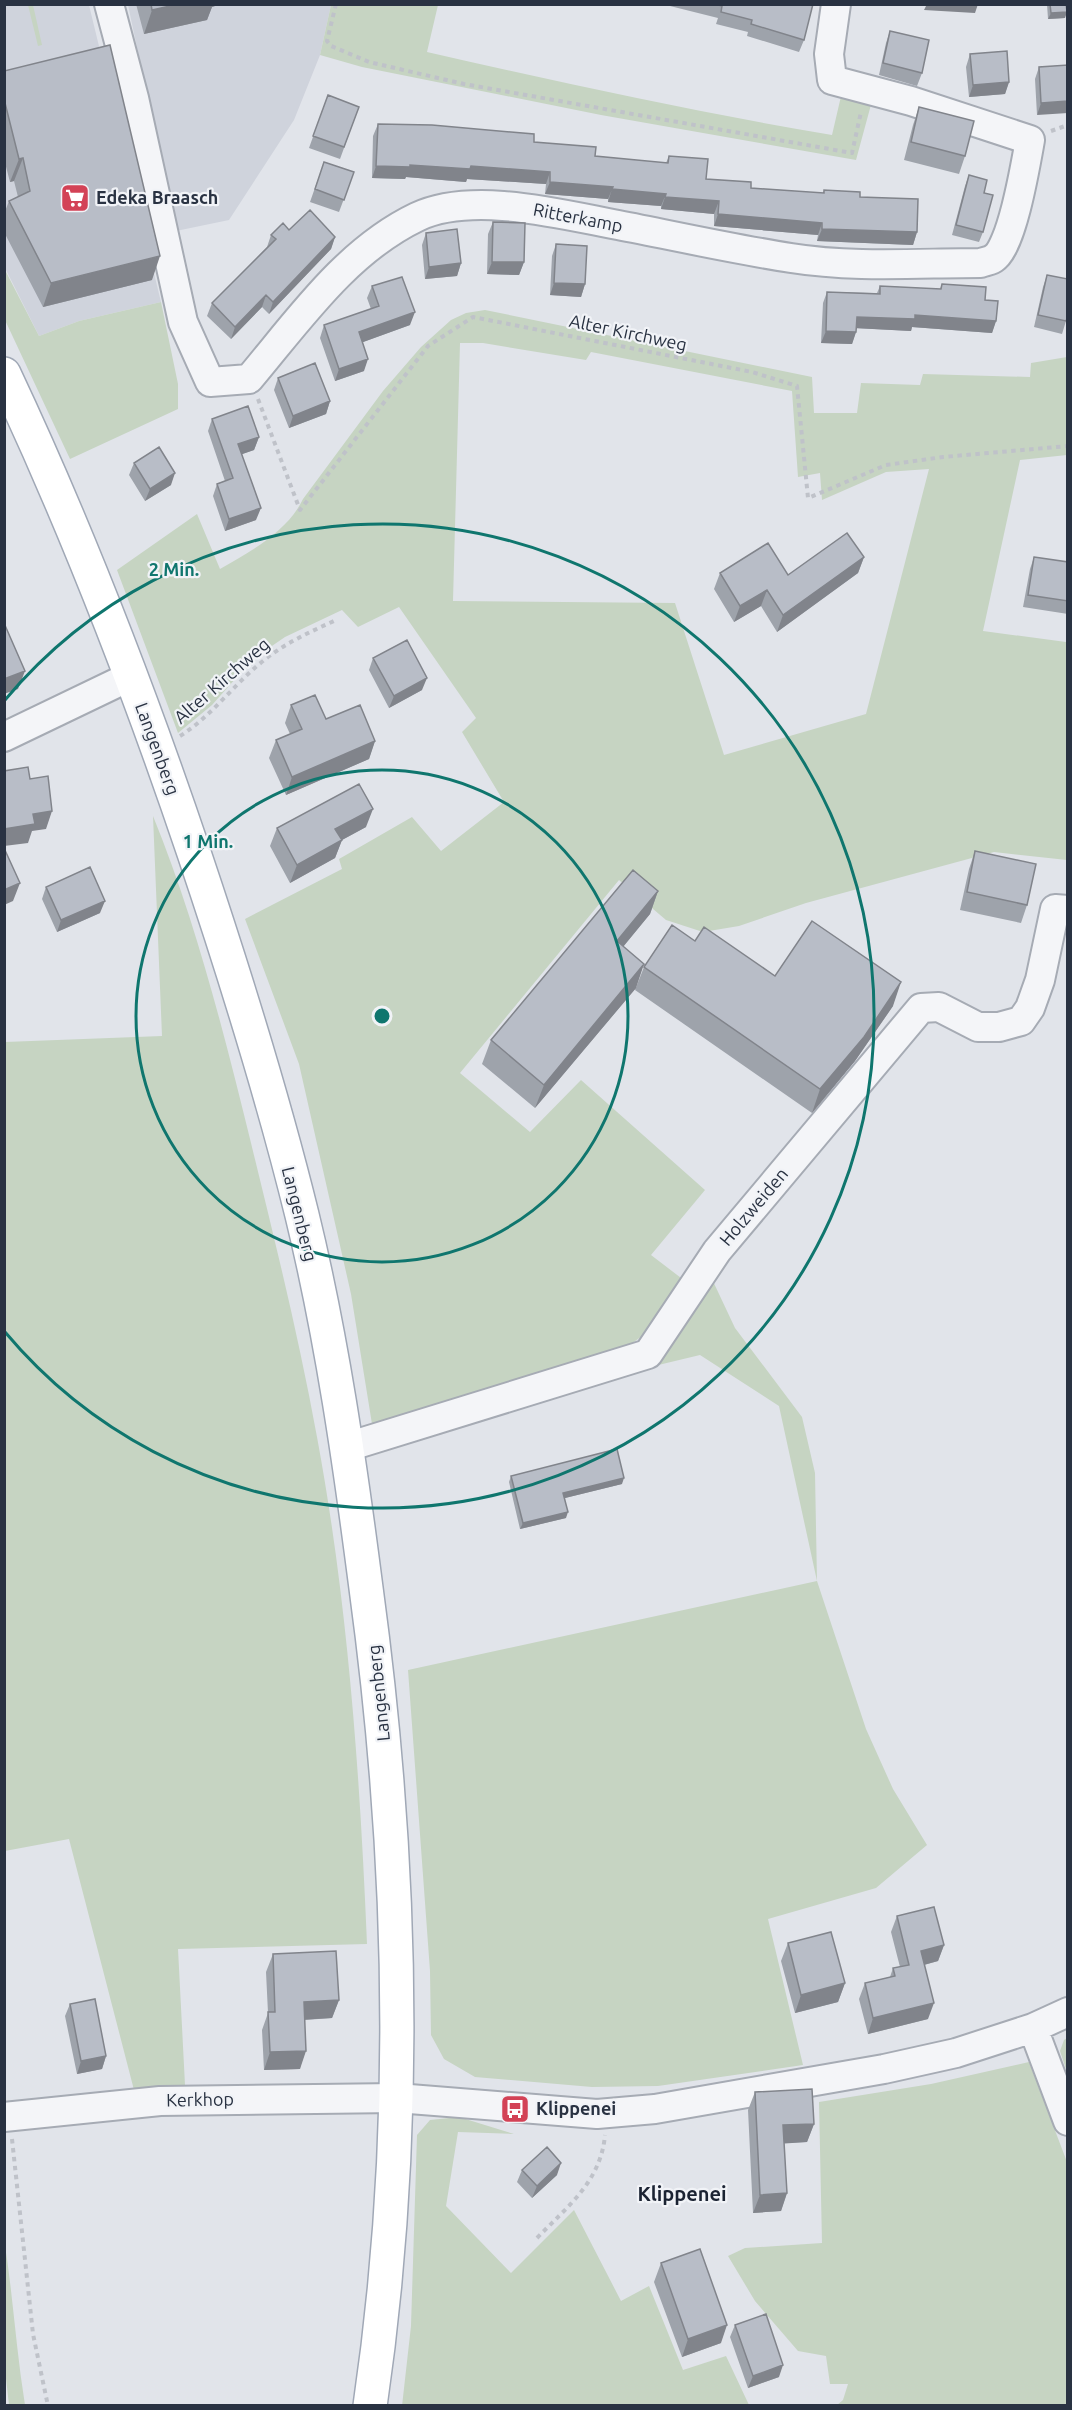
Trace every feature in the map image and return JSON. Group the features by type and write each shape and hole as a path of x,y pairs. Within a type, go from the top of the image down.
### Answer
{"main road":[{"name":"Langenberg","path":"4,374 40,452 131,676 159,750 233,968 302,1217 347,1447 377,1665 390,1790 395,1878 397,2098 393,2207 382,2320 370,2406"}],"street":[{"path":"109,4 134,98 183,322 210,382 249,379"},
{"name":"Ritterkamp","path":"249,379 337,275 364,251 417,217 445,209 522,207 792,259 850,264 981,263 995,258 1007,235 1021,187 1030,140 866,88 832,80 830,54 836,4"},
{"path":"4,737 131,676"},
{"name":"Holzweiden","path":"347,1447 648,1354 717,1251 921,1008 939,1006 978,1027 999,1027 1021,1021 1030,1008 1040,981 1055,909 1068,910"},
{"path":"397,2098 504,2108 608,2113 655,2109 884,2069 956,2053 1033,2028 1068,2012"},
{"path":"1033,2028 1068,2121"},
{"name":"Kerkhop","path":"6,2124 160,2101 397,2098"}],"path":[{"path":"336,4 327,41 331,46 369,62 464,84 796,145 852,153 866,88"},
{"name":"Alter Kirchweg","path":"249,379 300,510 428,346 473,317 752,372 797,386 808,498 885,465 943,456 1068,446"},
{"name":"Alter Kirchweg","path":"159,750 201,723 261,662 286,644 336,620"},
{"path":"537,2238 592,2180 604,2155 608,2113"},
{"path":"6,2124 33,2334 48,2406"}],"shaded area":[{"name":"Edeka Braasch","path":"5,5 89,5 161,302 79,321 39,336 5,268"},
{"path":"128,5 331,5 320,55 294,120 229,220 176,231"}],"green space":[{"path":"28,5 33,5 42,45 38,46"},
{"path":"331,5 438,5 427,52 730,117 832,135 842,92 872,101 856,160 601,115 362,67 320,55"},
{"path":"4,268 39,336 79,321 161,302 178,384 178,409 70,459 5,320"},
{"path":"485,310 812,377 814,413 857,413 861,383 920,385 923,374 1030,377 1031,363 1067,357 1067,455 1020,460 983,631 1066,642 1067,638 1067,860 994,852 806,903 739,926 703,932 666,920 619,880 460,1073 530,1132 581,1080 705,1190 651,1255 685,1281 646,1333 615,1356 372,1424 351,1294 299,1064 245,919 342,869 339,859 412,817 441,851 504,802 462,732 476,718 399,607 358,627 342,610 285,637 253,659 212,705 178,733 117,570 197,514 220,569 267,540 288,521 383,391 421,347 451,320 466,313","holes":["460,343 483,343 586,360 591,352 792,391 798,477 820,473 822,500 886,472 929,469 866,714 724,755 675,603 453,601"]},
{"path":"153,816 183,896 219,1019 278,1253 310,1400 328,1500 345,1626 361,1817 367,1944 178,1949 185,2085 134,2090 69,1839 5,1851 5,1042 162,1036"},
{"path":"711,1277 735,1328 802,1417 815,1473 817,1581 779,1406 700,1355 650,1367"},
{"path":"817,1581 866,1729 893,1789 927,1845 876,1888 768,1919 803,2065 658,2086 592,2087 475,2077 444,2059 431,2035 430,1971 408,1670"},
{"path":"1067,2038 1067,2072 1060,2051"},
{"path":"1029,2062 1067,2162 1067,2405 837,2405 843,2400 848,2384 830,2384 826,2356 798,2351 755,2301 728,2256 745,2248 822,2243 819,2102 931,2084"},
{"path":"459,2117 514,2134 458,2132 446,2206 511,2273 574,2210 621,2301 649,2286 683,2370 726,2356 749,2405 402,2406 411,2326 417,2135 430,2120"},
{"path":"4,2239 25,2405 9,2405 4,2361"}],"building":[{"path":"151,4 179,4 152,10"},
{"path":"715,4 813,4 804,40 751,24 752,20 721,12 722,6"},
{"path":"1050,4 1066,4 1067,12 1051,13"},
{"path":"890,31 929,40 922,73 883,63"},
{"name":"Edeka Braasch","path":"110,45 160,256 51,283 9,201 30,191 23,158 19,159 4,99 4,71"},
{"path":"1007,51 1009,82 973,85 970,54"},
{"path":"1068,65 1068,101 1041,103 1039,67"},
{"path":"328,95 359,107 344,147 313,136"},
{"path":"919,107 974,121 965,156 911,142"},
{"path":"378,124 432,125 534,134 534,142 596,147 595,156 668,163 669,156 708,159 706,179 751,182 751,188 824,193 824,190 860,192 860,197 918,199 917,232 822,229 822,223 718,214 719,201 665,197 666,194 612,189 613,187 550,182 550,172 471,166 470,169 410,165 410,167 376,166"},
{"path":"324,162 354,172 344,200 315,189"},
{"path":"969,175 987,180 984,193 993,195 983,232 956,225"},
{"path":"310,210 335,237 273,302 266,295 235,327 212,303 276,239 271,235 283,223 289,230"},
{"path":"493,222 525,223 524,262 492,262"},
{"path":"457,229 461,263 429,267 426,233"},
{"path":"556,244 587,246 585,284 554,283"},
{"path":"1047,275 1068,279 1066,321 1038,315"},
{"path":"402,277 415,312 359,332 368,359 339,369 324,325 379,306 372,286"},
{"path":"942,284 986,287 985,300 998,301 996,321 915,315 915,319 857,317 856,332 826,331 827,292 880,294 880,286 941,289"},
{"path":"315,363 330,401 293,416 278,378"},
{"path":"248,406 259,437 238,444 261,508 229,519 217,484 233,478 212,419"},
{"path":"159,447 175,473 150,489 134,463"},
{"path":"847,533 864,557 783,615 767,590 740,606 720,573 768,543 788,575"},
{"path":"1034,557 1068,562 1068,601 1028,595"},
{"path":"4,623 25,671 4,679"},
{"path":"407,640 427,678 394,696 373,658"},
{"path":"315,695 326,719 360,705 375,741 292,777 276,740 302,729 291,705"},
{"path":"28,767 30,779 48,776 52,811 33,814 35,824 4,829 4,771"},
{"path":"359,784 373,809 335,829 342,840 297,865 277,828"},
{"path":"4,848 20,883 4,890"},
{"path":"975,851 1036,864 1027,905 967,892"},
{"path":"90,867 105,901 61,920 46,887"},
{"path":"633,870 658,891 617,941 644,964 544,1085 491,1040"},
{"path":"812,921 901,982 864,1037 820,1089 644,967 672,925 695,941 704,927 775,976"},
{"path":"617,1449 624,1478 563,1493 568,1512 523,1523 511,1476"},
{"path":"934,1907 944,1945 921,1951 934,2003 873,2018 865,1983 895,1976 893,1968 909,1965 897,1916"},
{"path":"831,1932 845,1983 801,1995 788,1943"},
{"path":"336,1951 339,2000 304,2002 306,2051 270,2052 268,2012 275,2012 273,1954"},
{"path":"95,1999 106,2056 81,2061 70,2004"},
{"path":"812,2089 814,2124 783,2125 787,2193 760,2195 755,2092"},
{"path":"547,2147 561,2163 537,2186 522,2170"},
{"path":"700,2249 727,2325 688,2339 661,2263"},
{"path":"766,2314 783,2365 753,2376 735,2325"}],"place":[{"name":"Edeka Braasch","path":"75,198"},
{"name":"Klippenei","path":"515,2109"}],"district":[{"name":"Klippenei","path":"682,2194"}]}
